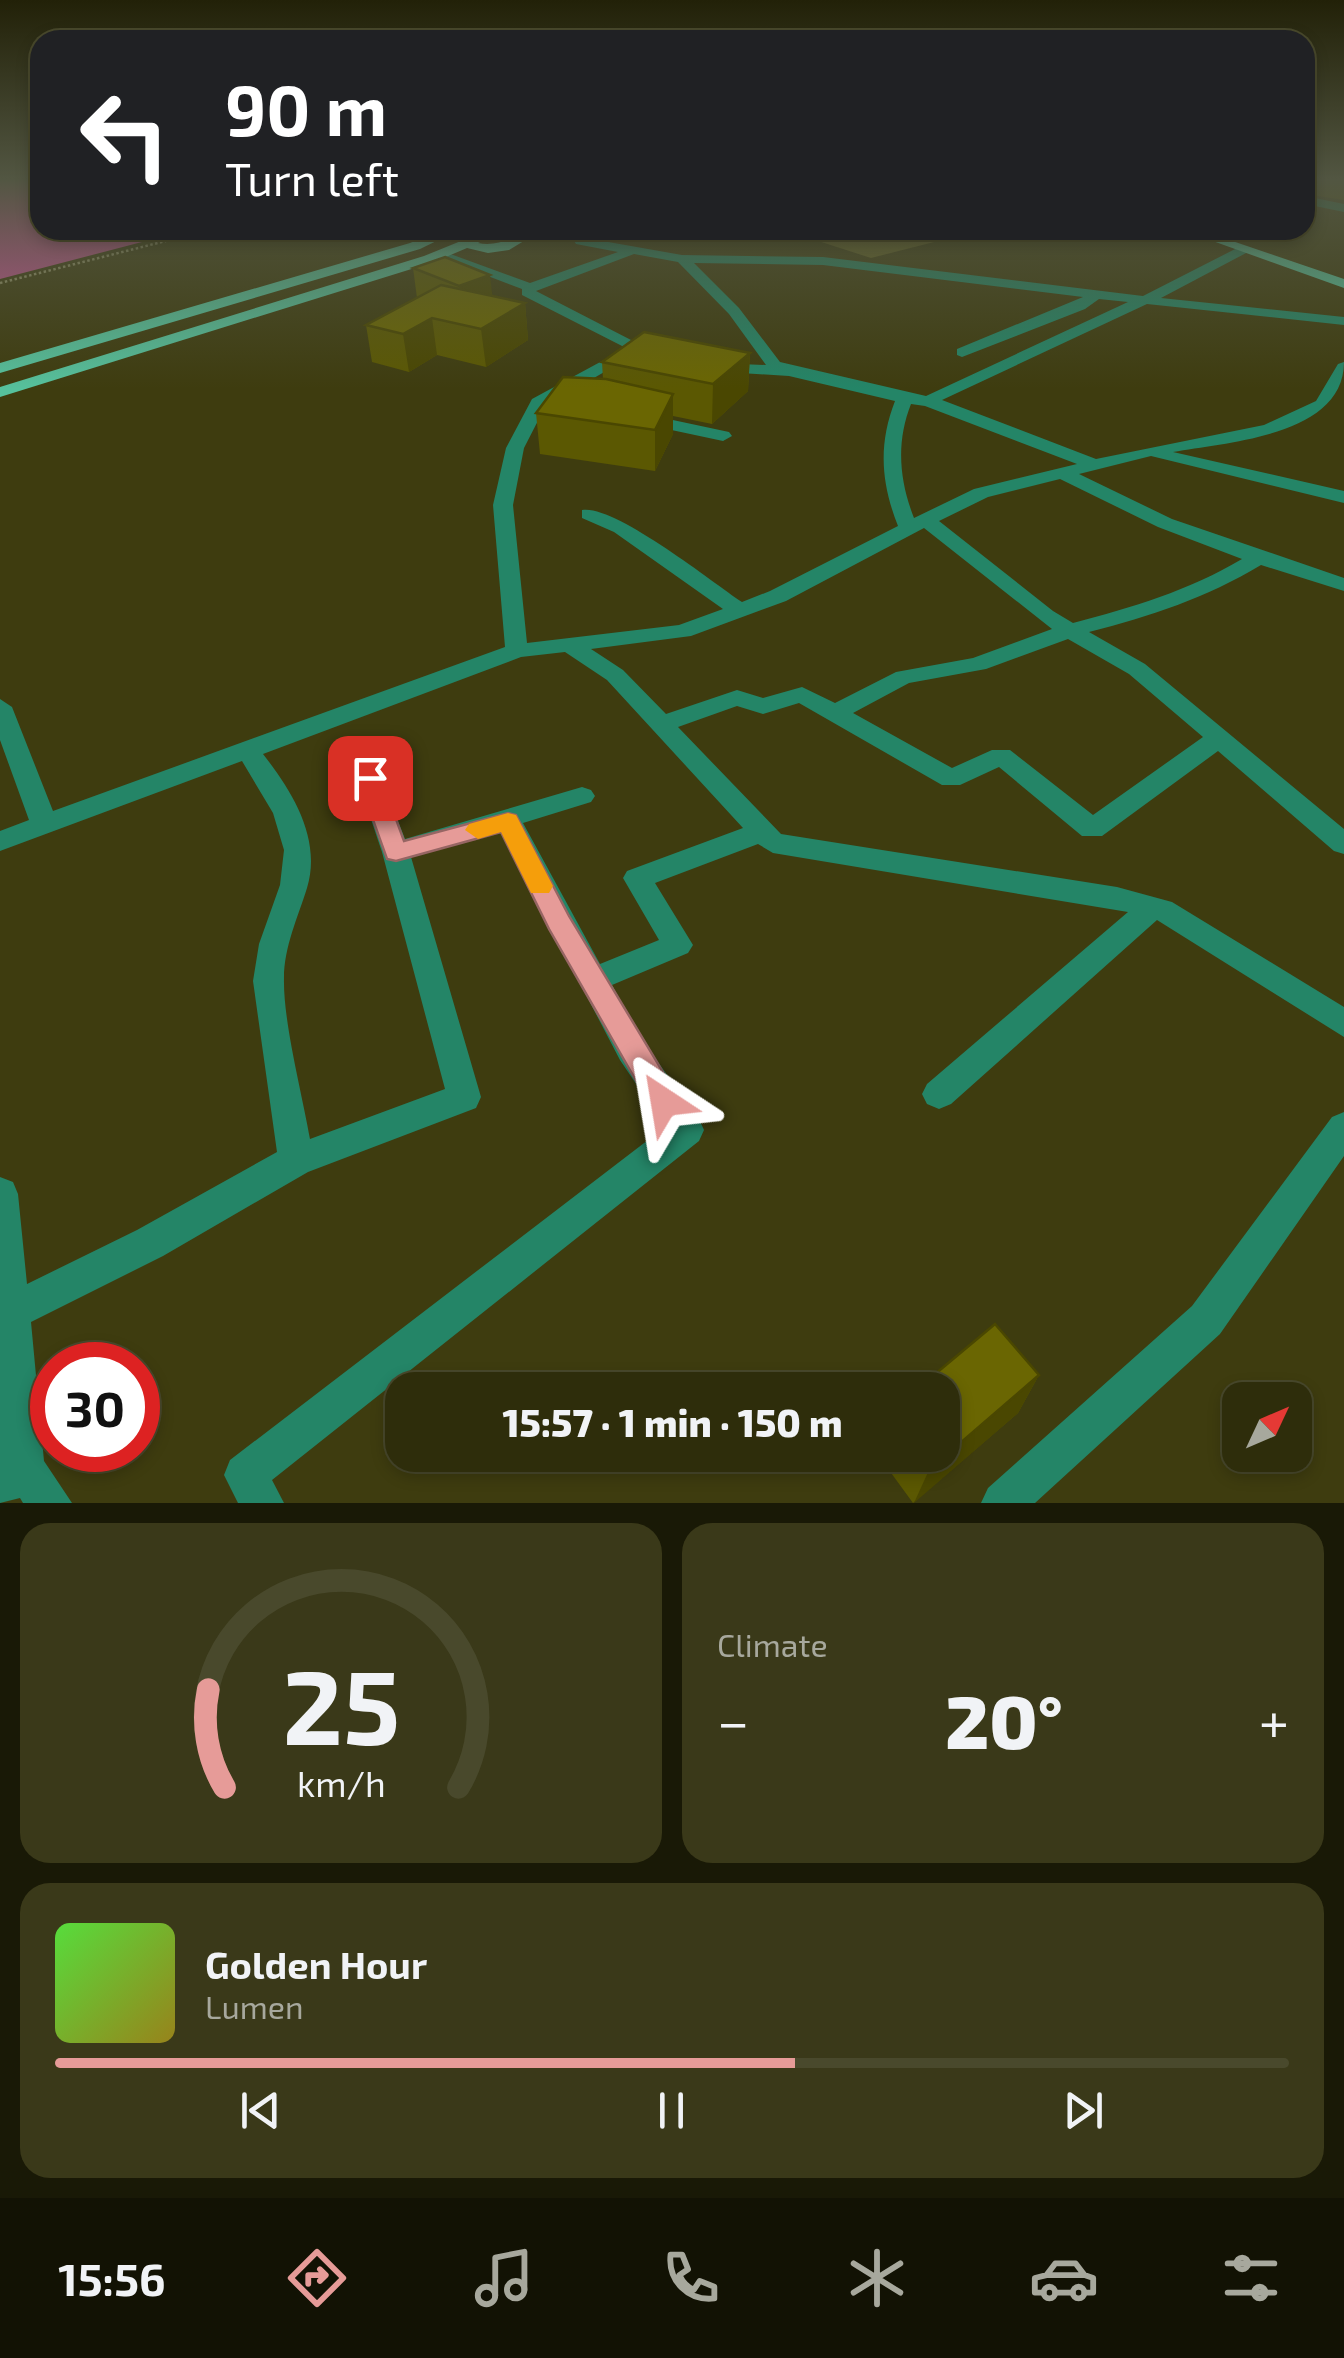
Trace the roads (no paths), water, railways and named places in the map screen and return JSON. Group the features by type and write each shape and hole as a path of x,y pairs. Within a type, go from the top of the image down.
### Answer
{"main road":[{"path":"0,372 401,249"},
{"path":"0,372 426,249"},
{"path":"0,392 449,249"},
{"path":"1243,249 1344,284"},
{"path":"1280,249 1344,270"}],"street":[{"path":"629,249 682,258 824,261 1344,320"},
{"path":"928,402 976,375 1150,301 1243,249"},
{"path":"634,250 528,292 640,346 648,355 667,360"},
{"path":"440,255 532,288"},
{"path":"682,258 734,311 774,365 928,402 1094,464"},
{"path":"962,352 1080,306 1096,294"},
{"path":"518,651 503,505 515,448 538,403 640,346"},
{"path":"704,367 741,373 786,370"},
{"path":"0,841 518,651 683,631 778,596 917,523 982,494 1094,464 1269,429 1322,404 1344,367"},
{"path":"904,399 893,425 892,489 917,523 1070,630 1138,669 1344,844"},
{"path":"538,403 590,408"},
{"path":"627,415 722,436"},
{"path":"1149,452 1344,497"},
{"path":"1062,472 1101,495 1194,538 1344,585"},
{"path":"589,514 621,528 739,610"},
{"path":"834,714 878,687 904,677 978,664 1070,630 1158,607 1216,583 1258,558"},
{"path":"571,646 615,675 772,844 1118,898 1172,914 1344,1024"},
{"path":"659,725 736,698 764,706 802,694 951,779 1000,756 1092,830 1220,737"},
{"path":"0,706 45,826"},
{"path":"247,751 269,778 296,844 296,883 286,900 270,953 268,981 296,1160"},
{"path":"8,1314 150,1244 296,1160 464,1097 396,852 370,778"},
{"path":"396,852 508,822 582,796"},
{"path":"262,1503 244,1476 686,1130 631,1050 508,822"},
{"path":"594,979 678,945 637,878 762,832"},
{"path":"940,1094 1152,908"},
{"path":"1004,1503 1206,1320 1344,1128"},
{"path":"0,1194 12,1478 50,1503"}]}
